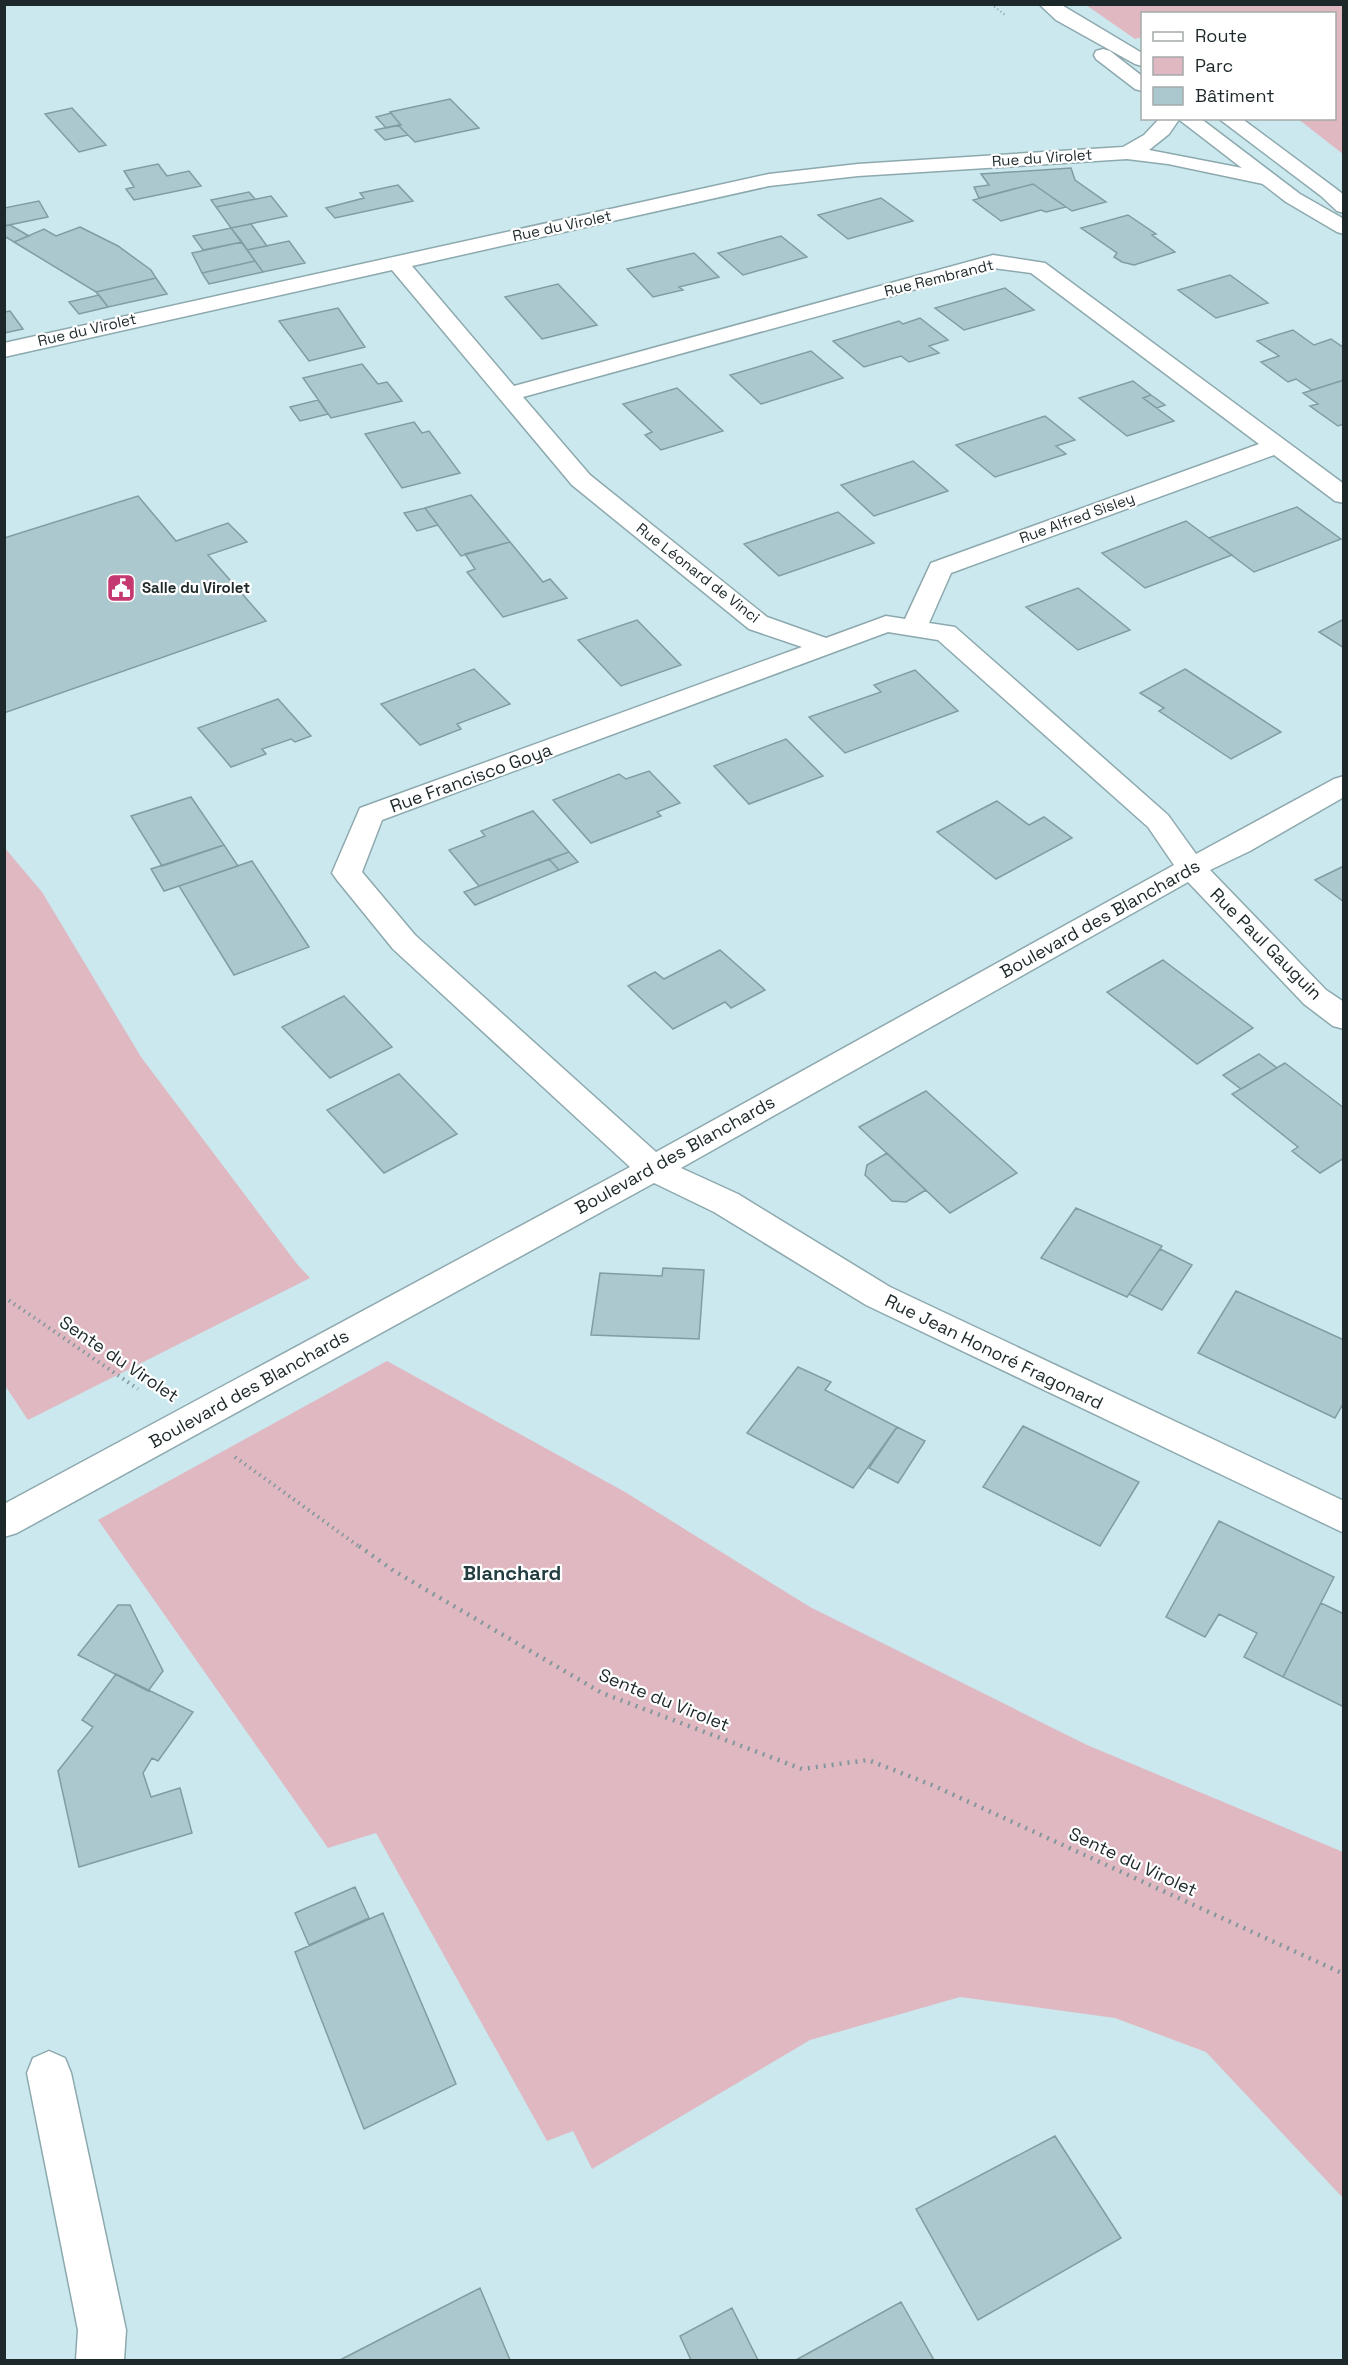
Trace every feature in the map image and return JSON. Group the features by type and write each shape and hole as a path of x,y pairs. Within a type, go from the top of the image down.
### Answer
{"street":[{"path":"1056,10 1141,59"},
{"path":"1056,10 1103,56 1141,84"},
{"name":"Rue du Virolet","path":"1126,153 1146,144 1169,120"},
{"path":"1190,120 1293,198 1344,228"},
{"path":"1231,120 1328,192 1344,207"},
{"name":"Rue du Virolet","path":"4,350 769,180 858,170 1126,153 1168,158 1268,179"},
{"name":"Rue Rembrandt","path":"509,394 993,261 1037,268 1344,496"},
{"name":"Rue Léonard de Vinci","path":"397,262 581,480 758,623 827,647"},
{"name":"Rue Alfred Sisley","path":"914,628 940,568 1276,446"},
{"path":"827,647 886,624 945,633 1158,821 1191,868"},
{"name":"Rue Francisco Goya","path":"653,1168 404,942 347,873 370,814 827,647"},
{"name":"Boulevard des Blanchards","path":"4,1522 653,1168 1191,868 1240,844 1344,784"},
{"name":"Rue Paul Gauguin","path":"1191,868 1315,997 1344,1018"},
{"name":"Rue Jean Honoré Fragonard","path":"653,1168 726,1203 878,1296 1344,1518"},
{"path":"49,2073 102,2330 100,2361"}],"path":[{"name":"Sente du Virolet","path":"4,1297 187,1422 394,1571 602,1693 802,1769 868,1760 932,1785 1344,1974"}],"green space":[{"path":"1086,5 1343,5 1343,154 1299,120 1336,120 1336,12 1141,12 1141,37 1135,39"},
{"path":"4,847 42,892 141,1057 297,1264 310,1278 28,1420 4,1384"},
{"path":"387,1361 625,1492 810,1607 1087,1745 1343,1852 1343,2198 1206,2052 1115,2018 960,1997 810,2040 592,2169 573,2131 547,2141 376,1833 328,1848 98,1520"}],"building":[{"path":"450,99 479,128 415,142 398,125 401,125 390,112"},
{"path":"72,108 106,145 79,152 45,114"},
{"path":"391,113 401,125 386,128 376,117"},
{"path":"398,125 408,135 385,140 375,130"},
{"path":"158,164 167,176 189,171 201,186 134,200 126,189 134,187 124,171"},
{"path":"1071,168 1075,180 1106,202 1072,211 1033,184 979,198 974,187 989,185 981,174"},
{"path":"1033,184 1066,207 1046,212 1041,210 1001,221 973,200"},
{"path":"398,185 413,201 335,218 326,208 364,198 360,193"},
{"path":"249,192 255,199 216,207 211,200"},
{"path":"271,196 287,216 231,228 216,207"},
{"path":"881,198 913,221 848,239 818,215"},
{"path":"39,201 48,217 4,226 4,208"},
{"path":"1128,215 1156,234 1152,235 1175,252 1134,265 1122,262 1114,257 1117,253 1081,228"},
{"path":"251,224 267,246 247,250 231,228"},
{"path":"10,225 29,236 14,242 4,236 4,226"},
{"path":"80,227 118,246 151,270 156,278 96,292 14,242 44,229 56,236"},
{"path":"231,228 242,242 203,250 193,236"},
{"path":"781,236 807,257 743,275 718,253"},
{"path":"289,241 305,263 263,272 247,250"},
{"path":"242,242 255,261 202,273 192,253"},
{"path":"694,253 719,277 679,287 683,290 653,297 627,269"},
{"path":"255,261 263,272 209,284 202,273"},
{"path":"1230,275 1268,303 1216,318 1178,290"},
{"path":"156,278 167,294 108,307 96,292"},
{"path":"558,284 597,325 542,339 505,297"},
{"path":"1005,288 1034,310 964,330 935,308"},
{"path":"99,295 108,307 79,314 69,302"},
{"path":"338,308 365,347 309,361 279,321"},
{"path":"10,311 23,329 4,333 4,312"},
{"path":"920,318 948,340 929,346 939,353 909,362 901,356 864,367 833,341 899,321 903,324"},
{"path":"1293,330 1314,345 1331,339 1344,348 1344,380 1312,390 1296,379 1288,382 1261,362 1279,356 1257,341"},
{"path":"811,351 843,378 761,404 730,375"},
{"path":"362,364 378,384 387,382 402,401 331,418 303,378"},
{"path":"1344,380 1344,424 1338,426 1310,406 1318,404 1303,393"},
{"path":"1133,381 1151,395 1143,398 1174,421 1127,436 1079,398"},
{"path":"677,388 723,431 661,450 645,435 652,432 623,404"},
{"path":"1151,395 1165,405 1157,408 1143,398"},
{"path":"318,400 328,414 300,421 290,407"},
{"path":"1045,416 1075,440 1056,446 1066,454 995,477 956,445"},
{"path":"414,422 422,433 429,431 460,473 402,488 365,434"},
{"path":"913,461 948,491 874,516 841,485"},
{"path":"471,495 510,542 461,556 425,508"},
{"name":"Salle du Virolet","path":"138,496 176,541 228,523 247,542 208,555 266,621 4,713 4,538"},
{"path":"1297,507 1341,539 1254,572 1209,538"},
{"path":"425,508 438,525 417,531 404,513"},
{"path":"838,512 874,543 779,576 744,544"},
{"path":"1186,521 1232,555 1145,588 1102,553"},
{"path":"510,542 543,582 550,579 567,598 503,617 467,572 475,569 465,554"},
{"path":"1078,588 1130,630 1078,650 1026,607"},
{"path":"1344,619 1344,648 1319,632"},
{"path":"637,620 681,665 621,686 578,640"},
{"path":"474,669 510,704 457,724 461,729 420,745 381,704"},
{"path":"1185,669 1281,732 1231,759 1159,711 1164,708 1140,693"},
{"path":"915,670 958,711 845,753 809,717 881,692 874,685"},
{"path":"278,699 311,736 295,742 291,739 262,749 266,754 231,767 198,728"},
{"path":"786,739 823,776 749,804 714,766"},
{"path":"649,771 680,803 657,812 661,816 591,843 553,800 619,774 626,779"},
{"path":"191,797 224,845 162,866 131,816"},
{"path":"997,801 1029,825 1044,817 1072,838 996,879 937,832"},
{"path":"533,811 569,852 479,886 449,850 485,836 481,831"},
{"path":"224,845 238,866 164,891 151,869"},
{"path":"569,852 578,862 559,870 549,859"},
{"path":"549,859 559,870 475,905 464,892"},
{"path":"252,861 309,947 234,975 179,886"},
{"path":"1344,866 1344,902 1315,880"},
{"path":"720,950 765,990 731,1008 725,1002 673,1029 628,986 655,972 664,979"},
{"path":"1163,960 1253,1028 1197,1064 1107,992"},
{"path":"344,996 392,1047 330,1078 282,1027"},
{"path":"1259,1054 1277,1068 1241,1089 1223,1075"},
{"path":"1285,1063 1344,1108 1344,1158 1320,1173 1292,1151 1298,1147 1232,1094"},
{"path":"399,1074 457,1134 384,1173 327,1110"},
{"path":"926,1091 1017,1173 950,1213 859,1127"},
{"path":"887,1153 926,1190 906,1202 892,1201 865,1175 867,1165"},
{"path":"1076,1208 1162,1246 1127,1297 1041,1258"},
{"path":"1160,1249 1192,1265 1162,1310 1129,1294"},
{"path":"663,1268 704,1270 699,1339 591,1335 600,1273 662,1276"},
{"path":"1236,1291 1344,1340 1344,1402 1335,1418 1198,1353"},
{"path":"798,1367 831,1382 825,1390 897,1427 853,1488 747,1433"},
{"path":"1023,1426 1139,1482 1100,1546 983,1487"},
{"path":"897,1427 925,1441 898,1483 869,1468"},
{"path":"1219,1521 1334,1577 1283,1677 1244,1657 1257,1633 1219,1614 1205,1637 1166,1617"},
{"path":"1321,1603 1344,1614 1344,1707 1283,1677"},
{"path":"118,1605 130,1605 163,1671 148,1691 78,1655"},
{"path":"116,1674 193,1712 158,1761 152,1758 143,1773 151,1797 180,1788 192,1833 79,1867 58,1771 93,1727 82,1720"},
{"path":"355,1887 369,1918 309,1945 295,1913"},
{"path":"383,1913 456,2084 364,2129 295,1952"},
{"path":"1055,2136 1121,2238 978,2320 916,2209"},
{"path":"480,2288 510,2360 340,2360"},
{"path":"901,2302 934,2360 796,2360"},
{"path":"732,2308 758,2360 691,2360 680,2336"}],"place":[{"name":"Salle du Virolet","path":"121,588"}],"district":[{"name":"Blanchard","path":"512,1573"}]}
